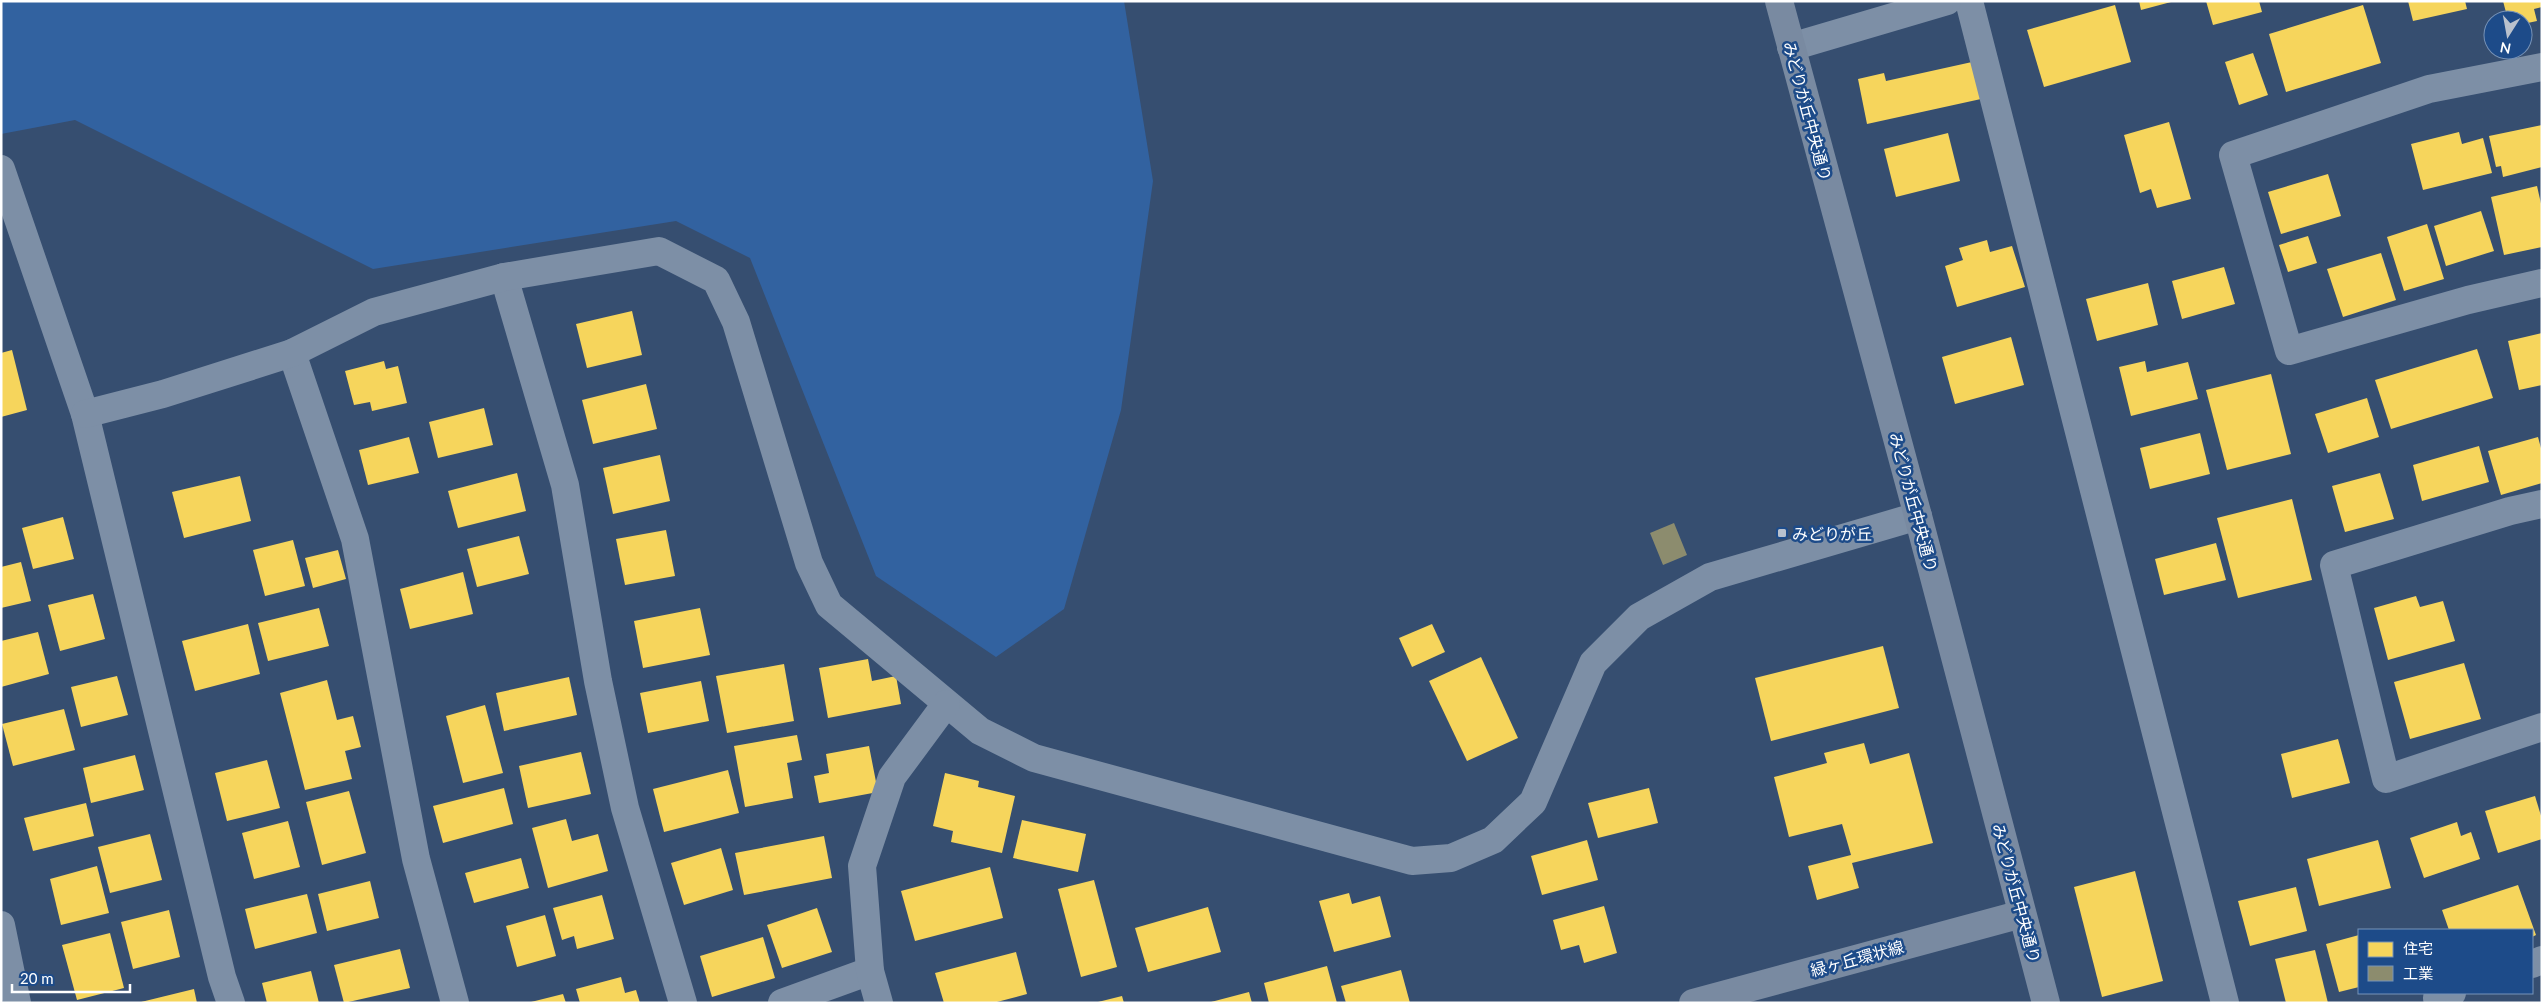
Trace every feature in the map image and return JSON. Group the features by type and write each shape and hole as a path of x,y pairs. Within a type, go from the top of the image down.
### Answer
{"street":[{"name":"みどりが丘中央通り","path":"1779,1 1918,516 2046,1003"},
{"path":"1791,47 1947,1"},
{"path":"1969,1 2225,1003"},
{"path":"2542,66 2430,89 2233,154 2289,351 2468,300 2542,283"},
{"path":"1,170 85,414 222,977 232,1003"},
{"path":"85,414 163,394 292,353 374,312 504,277 659,251 716,280 736,322 809,563 829,606 946,704 980,731 1034,758 1412,861 1451,858 1493,840 1533,802 1593,663 1639,617 1710,577 1918,516"},
{"path":"504,277 565,485 598,681 625,808 683,1003"},
{"path":"292,353 355,539 416,858 456,1003"},
{"path":"2542,504 2510,511 2334,566 2386,779 2542,727"},
{"path":"879,1003 870,971 862,866 892,777 946,704"},
{"name":"緑ヶ丘環状線","path":"1693,1003 2022,914"},
{"path":"1,925 6,977 17,1003"},
{"path":"782,1003 870,971"},
{"path":"2439,1003 2437,998 2449,994"}],"shaded area":[{"path":"1,1 1124,1 1153,181 1121,410 1064,609 996,657 876,576 750,258 676,221 373,269 75,120 1,134"}],"building: 住宅":[{"path":"2139,1 2171,1 2171,2 2141,10"},
{"path":"2206,1 2259,1 2262,12 2213,25"},
{"path":"2408,1 2465,1 2467,9 2413,21"},
{"path":"2503,1 2542,1 2542,7 2534,9 2537,21 2533,22 2533,10 2505,10"},
{"path":"2115,5 2131,62 2044,87 2027,30"},
{"path":"2363,5 2381,63 2286,92 2269,34"},
{"path":"2253,53 2268,95 2239,105 2225,62"},
{"path":"1972,62 1981,99 1867,124 1858,79 1884,73 1886,81"},
{"path":"2169,122 2191,199 2157,208 2151,189 2140,193 2124,135"},
{"path":"2542,125 2542,167 2503,177 2501,166 2496,167 2489,136"},
{"path":"2459,132 2462,144 2483,138 2492,173 2423,190 2411,144"},
{"path":"1948,133 1960,181 1896,197 1884,149"},
{"path":"2328,174 2341,216 2281,234 2268,192"},
{"path":"2537,186 2542,208 2542,247 2504,255 2491,197"},
{"path":"2481,211 2494,251 2446,266 2434,226"},
{"path":"2427,224 2444,279 2404,291 2387,237"},
{"path":"2308,236 2317,263 2288,272 2279,245"},
{"path":"1987,240 1990,252 2012,246 2025,287 1957,307 1945,266 1963,260 1959,248"},
{"path":"2381,253 2396,300 2343,317 2327,269"},
{"path":"2224,267 2235,304 2182,319 2172,281"},
{"path":"2148,283 2158,325 2097,341 2086,299"},
{"path":"632,311 642,355 587,368 576,324"},
{"path":"2542,333 2542,385 2519,390 2508,341"},
{"path":"2011,337 2024,385 1955,404 1942,357"},
{"path":"2477,349 2493,398 2391,429 2375,380"},
{"path":"12,350 27,410 1,417 1,353"},
{"path":"384,361 386,369 398,366 407,403 372,411 370,402 354,405 345,371"},
{"path":"2145,361 2147,372 2188,362 2198,399 2131,416 2119,367"},
{"path":"2271,374 2291,454 2227,470 2206,390"},
{"path":"646,384 657,429 593,444 582,400"},
{"path":"2367,398 2379,437 2328,453 2315,414"},
{"path":"484,408 493,445 438,458 429,422"},
{"path":"2200,433 2210,474 2150,489 2140,448"},
{"path":"409,437 419,473 368,485 359,450"},
{"path":"2538,437 2542,452 2542,483 2501,495 2488,451"},
{"path":"2479,446 2489,482 2422,501 2413,465"},
{"path":"660,455 670,501 613,514 603,468"},
{"path":"517,473 526,511 458,528 448,491"},
{"path":"2380,473 2394,519 2345,532 2332,486"},
{"path":"240,476 251,521 184,538 172,492"},
{"path":"2292,499 2312,580 2238,598 2217,518"},
{"path":"63,517 74,559 33,569 22,528"},
{"path":"666,530 675,576 625,585 616,539"},
{"path":"519,536 529,574 477,587 467,549"},
{"path":"293,540 305,586 265,596 253,550"},
{"path":"2216,543 2226,580 2164,595 2155,559"},
{"path":"338,550 346,579 313,588 305,558"},
{"path":"21,562 31,601 1,608 1,567"},
{"path":"463,572 473,614 410,629 400,589"},
{"path":"93,594 105,639 60,651 48,605"},
{"path":"2416,596 2420,607 2443,601 2455,641 2388,660 2374,608"},
{"path":"319,608 329,646 268,661 258,623"},
{"path":"700,608 710,655 643,668 634,621"},
{"path":"248,624 260,674 195,691 182,641"},
{"path":"1432,624 1445,652 1412,667 1399,638"},
{"path":"38,632 49,674 1,687 1,641"},
{"path":"1883,646 1899,708 1771,741 1755,678"},
{"path":"1481,657 1518,738 1467,761 1429,681"},
{"path":"868,659 872,681 896,676 901,704 828,718 819,668"},
{"path":"2464,663 2481,719 2410,739 2394,682"},
{"path":"784,664 794,721 727,733 716,676"},
{"path":"117,676 128,715 81,727 71,687"},
{"path":"569,677 577,715 504,731 496,693"},
{"path":"327,680 337,720 353,716 361,747 345,751 352,779 305,790 280,693"},
{"path":"701,681 709,721 648,733 640,693"},
{"path":"485,705 503,773 463,783 446,716"},
{"path":"64,709 75,750 13,766 2,724"},
{"path":"797,735 802,760 787,763 793,798 745,807 734,746"},
{"path":"2338,739 2350,783 2292,798 2281,754"},
{"path":"1864,743 1870,764 1909,753 1933,843 1852,863 1859,888 1817,900 1808,866 1851,855 1842,824 1789,837 1774,777 1827,763 1824,753"},
{"path":"869,746 878,792 819,803 814,776 829,773 826,754"},
{"path":"581,752 591,794 528,808 519,766"},
{"path":"135,755 144,790 91,803 83,768"},
{"path":"267,760 280,808 227,821 215,773"},
{"path":"728,770 739,813 664,832 653,789"},
{"path":"945,773 979,781 978,787 1015,796 1002,853 951,842 953,831 933,826"},
{"path":"504,788 513,824 443,843 433,806"},
{"path":"1649,788 1658,823 1598,838 1588,803"},
{"path":"349,791 366,853 322,865 306,802"},
{"path":"2535,796 2542,819 2542,839 2498,853 2485,811"},
{"path":"86,803 94,836 33,851 24,818"},
{"path":"566,819 572,841 598,834 608,871 548,888 532,828"},
{"path":"1022,820 1086,834 1078,872 1013,858"},
{"path":"288,821 300,867 254,879 242,833"},
{"path":"2457,822 2461,836 2471,832 2480,859 2424,878 2410,838"},
{"path":"150,834 162,880 110,893 98,847"},
{"path":"824,836 832,878 744,895 735,853"},
{"path":"1587,840 1598,880 1542,895 1531,856"},
{"path":"2378,840 2391,888 2319,906 2307,859"},
{"path":"721,848 733,890 684,905 671,863"},
{"path":"521,858 529,888 474,903 465,873"},
{"path":"97,866 109,913 61,925 50,879"},
{"path":"990,867 1003,918 915,941 901,891"},
{"path":"2135,871 2163,981 2102,997 2074,887"},
{"path":"1094,880 1117,967 1081,977 1058,889"},
{"path":"370,881 379,918 327,931 318,894"},
{"path":"2518,885 2536,935 2533,936 2533,929 2449,929 2442,910"},
{"path":"2296,887 2307,931 2250,946 2238,901"},
{"path":"1349,893 1352,904 1380,896 1391,937 1334,952 1319,901"},
{"path":"307,894 317,933 255,949 245,909"},
{"path":"602,895 614,939 577,949 574,936 562,940 553,908"},
{"path":"1604,906 1617,953 1584,963 1579,945 1561,950 1553,920"},
{"path":"1208,907 1221,952 1148,972 1135,928"},
{"path":"817,908 832,952 782,968 767,925"},
{"path":"169,910 180,957 133,969 121,922"},
{"path":"545,915 556,956 517,967 506,926"},
{"path":"110,933 124,988 77,1000 62,945"},
{"path":"2358,935 2358,987 2339,992 2326,944"},
{"path":"763,937 775,978 712,997 700,956"},
{"path":"400,949 410,988 344,1003 334,965"},
{"path":"2315,950 2328,1003 2286,1003 2275,959"},
{"path":"1016,952 1027,994 993,1003 944,1003 935,973"},
{"path":"1327,966 1337,1003 1269,1003 1264,983"},
{"path":"1401,970 1410,1003 1346,1003 1341,986"},
{"path":"311,971 319,1003 267,1003 262,983"},
{"path":"621,977 625,993 636,990 640,1003 580,1003 576,989"},
{"path":"194,989 197,1003 141,1003 141,1002"},
{"path":"1249,992 1252,1003 1211,1003 1211,1002"},
{"path":"563,994 566,1003 531,1002"},
{"path":"1122,996 1124,1003 1098,1003 1098,1002"}],"building: 工業":[{"path":"1674,523 1687,555 1663,565 1650,533"}],"place":[{"name":"みどりが丘","path":"1782,533"}]}
